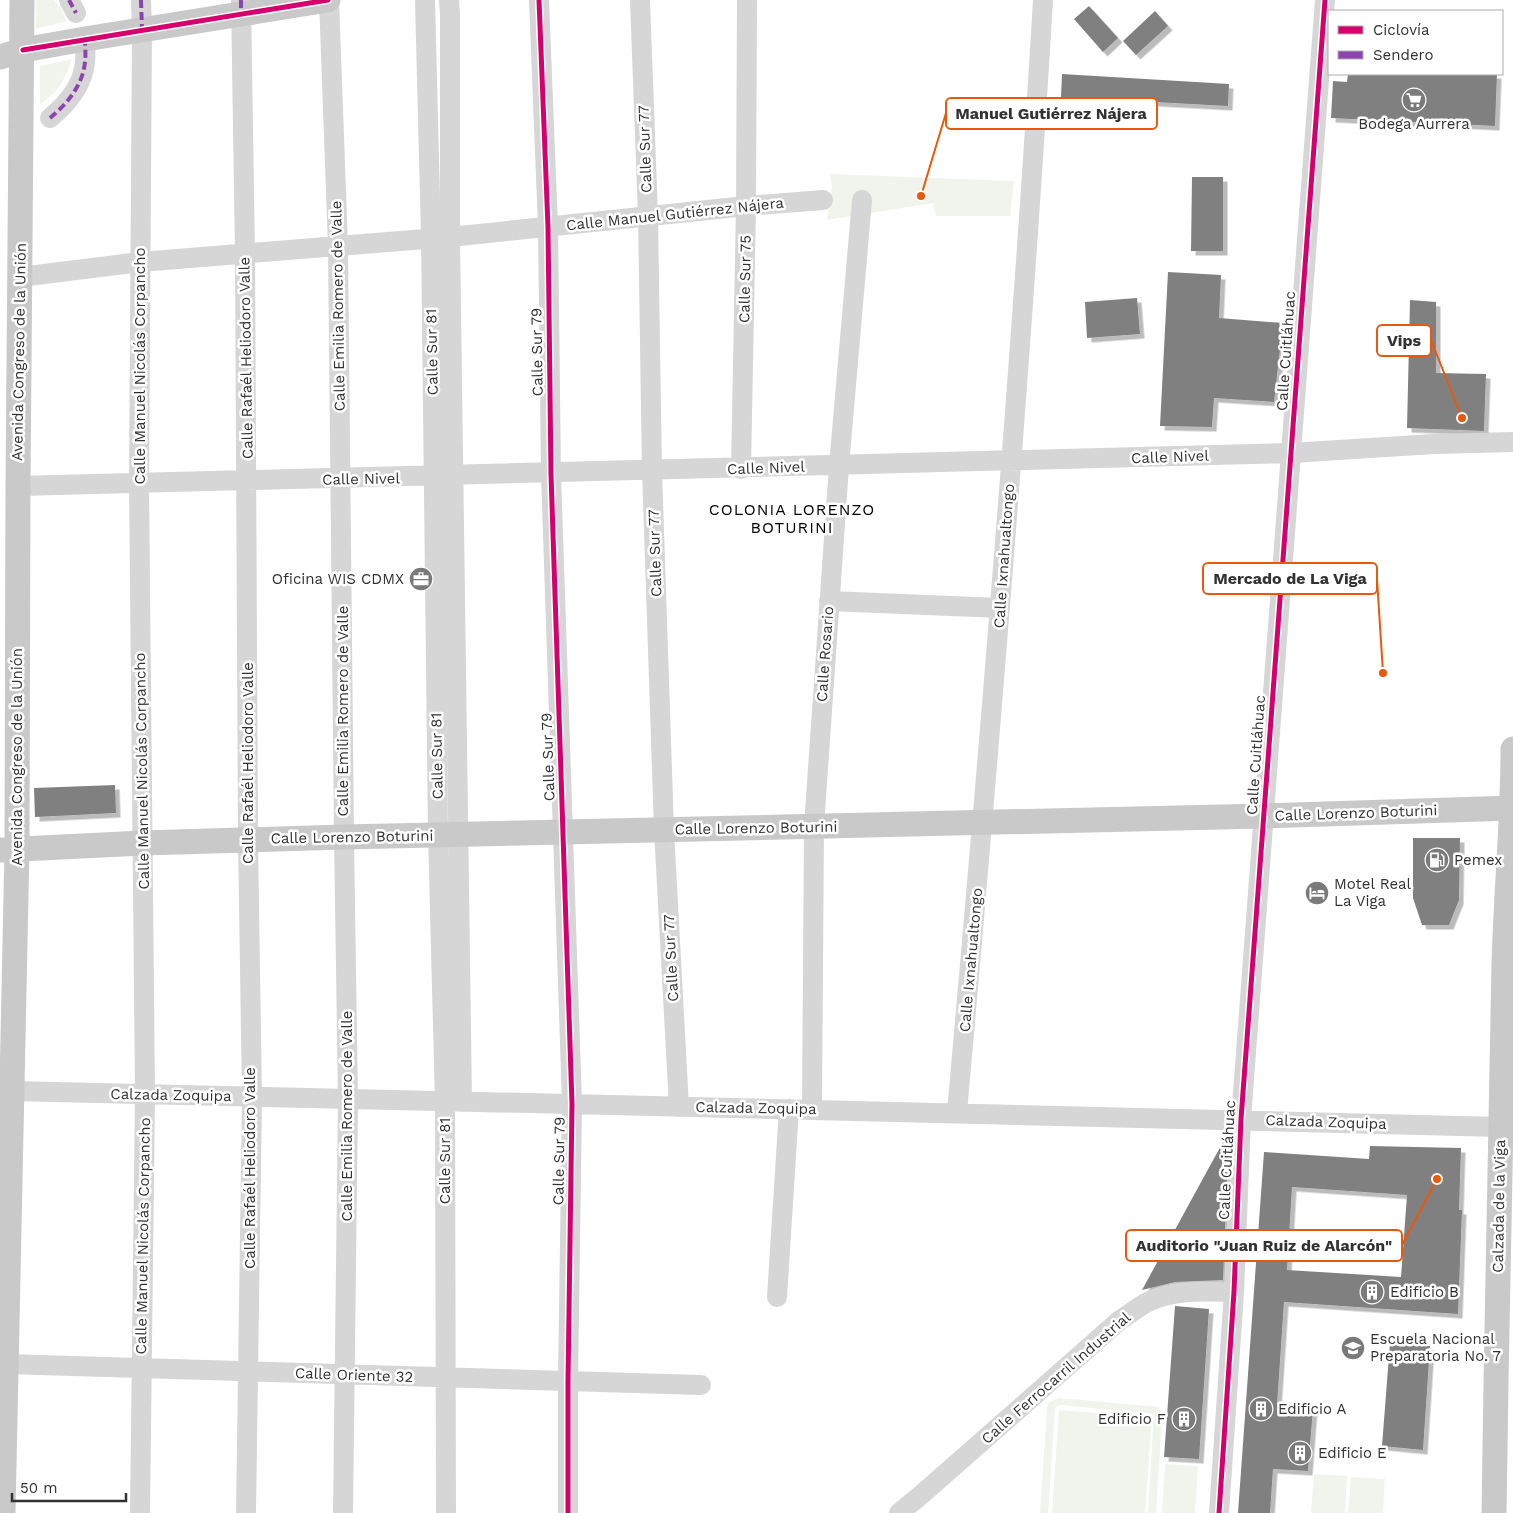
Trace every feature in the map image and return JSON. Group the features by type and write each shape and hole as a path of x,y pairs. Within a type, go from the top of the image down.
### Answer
{"main road":[{"name":"Avenida Congreso de la Unión","path":"3,1513 12,1091 9,849 18,486 20,277 11,53 22,0"},
{"path":"11,53 142,29 241,7 328,0"},
{"name":"Calzada de la Viga","path":"1494,1513 1506,1221 1500,1127 1505,934 1513,808 1513,749"},
{"name":"Calle Lorenzo Boturini","path":"9,849 344,837 983,823 1513,808"}],"street":[{"name":"Calle Manuel Nicolás Corpancho","path":"140,1513 145,1094 140,484 141,0"},
{"name":"Calle Emilia Romero de Valle","path":"328,0 338,246 348,1100 343,1513"},
{"name":"Calle Sur 81","path":"425,0 440,237 453,1102 445,1378 446,1513"},
{"name":"Calle Sur 81","path":"440,237 450,14 449,0"},
{"name":"Calle Sur 79","path":"539,0 548,227 551,474 572,1104 568,1513"},
{"name":"Calle Sur 77","path":"640,0 648,216 652,471 664,830 679,1107"},
{"name":"Calle Sur 75","path":"741,469 746,206 747,0"},
{"name":"Calle Ixnahualtongo","path":"958,1112 1000,608 1031,198 1043,0"},
{"name":"Calle Cuitláhuac","path":"1220,1513 1234,1292 1241,1119 1326,0"},
{"name":"Calle Rafaél Heliodoro Valle","path":"241,7 245,253 248,840 252,1097 246,1513"},
{"path":"50,118 62,108 76,90 85,64 85,39"},
{"name":"Calle Manuel Gutiérrez Nájera","path":"20,277 140,262 440,237 822,200"},
{"name":"Calle Rosario","path":"812,1109 814,826 839,466 862,200"},
{"name":"Calle Nivel","path":"18,486 551,474 1291,453 1434,444 1513,442"},
{"path":"829,602 1000,608"},
{"name":"Calzada Zoquipa","path":"12,1091 348,1100 958,1112 1500,1127"},
{"path":"777,1297 789,1109"},
{"name":"Calle Ferrocarril Industrial","path":"899,1513 922,1504 1120,1320 1146,1303 1171,1295 1196,1291 1234,1292"},
{"name":"Calle Oriente 32","path":"6,1364 701,1385"}],"shaded area":[{"path":"36,0 54,0 61,8 66,21 36,29"},
{"path":"72,59 60,85 40,105 40,66"},
{"path":"830,174 1014,181 1010,216 936,216 933,203 827,220 832,186"},
{"path":"1059,1398 1159,1407 1162,1418 1156,1513 1148,1513 1154,1414 1060,1405 1055,1410 1048,1513 1040,1513 1047,1408 1049,1402"},
{"path":"1059,1410 1152,1417 1145,1513 1052,1513"},
{"path":"1165,1464 1198,1466 1195,1513 1162,1513"},
{"path":"1314,1474 1347,1476 1345,1513 1311,1513"},
{"path":"1351,1477 1385,1479 1383,1513 1348,1513"}],"building":[{"path":"1089,6 1118,38 1103,52 1074,19"},
{"path":"1155,11 1168,26 1136,55 1123,41"},
{"path":"1062,74 1229,84 1228,106 1061,97"},
{"name":"Bodega Aurrera","path":"1348,75 1497,75 1495,126 1331,118 1333,81 1347,82"},
{"path":"1192,177 1223,177 1223,251 1191,251"},
{"path":"1168,272 1221,275 1219,318 1283,323 1274,402 1214,398 1212,427 1160,426"},
{"path":"1137,298 1140,334 1087,338 1085,302"},
{"path":"1410,300 1436,302 1436,373 1486,374 1484,431 1407,428"},
{"path":"115,785 116,813 35,817 34,788"},
{"name":"Pemex","path":"1413,838 1460,838 1459,900 1449,925 1422,925 1413,898"},
{"path":"1229,1131 1223,1280 1175,1282 1142,1290"},
{"path":"1370,1146 1461,1148 1459,1210 1462,1210 1458,1314 1284,1302 1277,1405 1313,1408 1308,1471 1273,1469 1270,1513 1238,1513 1264,1152 1369,1159","holes":["1292,1187 1407,1195 1401,1277 1287,1270"]},
{"name":"Edificio F","path":"1175,1306 1209,1309 1199,1459 1164,1457"},
{"path":"1390,1343 1430,1346 1423,1450 1382,1446"}],"marked path":[{"path":"69,0 76,13"},
{"path":"141,0 142,29"},
{"path":"241,0 241,14"},
{"path":"50,118 62,107 78,86 84,70 85,39"}],"cycle path":[{"path":"23,50 328,0"},
{"path":"539,0 548,227 551,474 572,1104 568,1513"},
{"path":"1219,1513 1234,1292 1241,1119 1325,0"}],"place":[{"name":"Bodega Aurrera","path":"1414,100"},
{"name":"Manuel Gutiérrez Nájera","path":"921,196"},
{"name":"Vips","path":"1462,418"},
{"name":"Oficina WIS CDMX","path":"421,579"},
{"name":"Mercado de La Viga","path":"1383,673"},
{"name":"Pemex","path":"1437,860"},
{"name":"Motel Real La Viga","path":"1317,893"},
{"name":"Auditorio \"Juan Ruiz de Alarcón\"","path":"1437,1179"},
{"name":"Edificio B","path":"1372,1292"},
{"name":"Escuela Nacional Preparatoria No. 7","path":"1353,1348"},
{"name":"Edificio A","path":"1261,1409"},
{"name":"Edificio F","path":"1184,1419"},
{"name":"Edificio E","path":"1300,1453"}],"district":[{"name":"COLONIA LORENZO BOTURINI","path":"792,518"}]}
